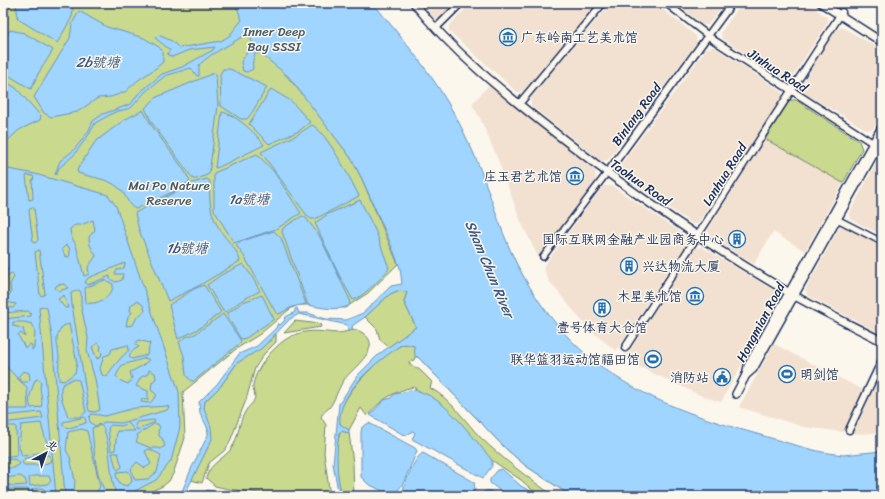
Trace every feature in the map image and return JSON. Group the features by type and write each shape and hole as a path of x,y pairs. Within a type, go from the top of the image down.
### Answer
{"main road":[{"name":"Taohua Road","path":"414,3 436,28 519,104 607,173 698,236 792,294 882,341"},
{"path":"821,3 882,36"},
{"path":"829,3 841,14 882,42"},
{"name":"Hongmian Road","path":"878,146 882,127"},
{"name":"Hongmian Road","path":"736,394 746,374 753,369 834,218 882,138"}],"street":[{"path":"436,28 461,3"},
{"path":"519,104 603,3"},
{"name":"Jinhua Road","path":"666,3 708,36 878,146"},
{"name":"Binlang Road","path":"543,257 607,173 732,3"},
{"name":"Lanhua Road","path":"625,348 841,14"},
{"path":"834,218 882,242"},
{"path":"849,430 882,360"}],"shaded area":[{"path":"423,3 455,3 439,19 434,18"},
{"path":"471,3 598,3 522,92 517,92 449,31 449,26"},
{"path":"611,3 655,3 696,36 697,42 608,160 601,161 531,106 531,97"},
{"path":"675,3 725,3 708,25 703,25"},
{"path":"742,3 807,3 827,17 828,22 791,79 785,80 722,38 721,32"},
{"path":"842,27 882,50 882,113 873,129 867,130 806,94 801,86 835,31"},
{"path":"714,47 781,91 783,96 698,223 694,225 620,174 619,167 707,48"},
{"path":"489,85 595,171 596,180 538,257 521,222 498,160 481,120 472,104"},
{"path":"765,139 843,183 805,251 773,232 754,264 709,237 708,230"},
{"path":"882,157 882,235 850,219 849,214 879,158"},
{"path":"603,186 612,186 686,236 687,243 616,351 587,327 549,281 543,267"},
{"path":"845,227 882,246 882,334 808,296 805,290 839,228"},
{"path":"702,247 778,293 779,298 721,402 702,396 633,364 625,358 695,248"},
{"path":"774,344 863,390 844,432 804,427 739,407"},
{"path":"882,372 882,432 863,434 853,433"}],"green space":[{"name":"Mai Po Nature Reserve","path":"3,3 296,3 284,73 310,103 351,158 362,179 398,264 368,293 345,308 298,305 290,309 260,334 236,349 183,392 185,438 173,474 169,481 163,486 140,496 3,496"},
{"path":"790,100 796,100 859,141 862,149 843,183 765,139"},
{"path":"397,291 407,292 404,302 416,327 389,347 380,340 377,329 365,317 390,294"},
{"path":"295,321 320,324 321,327 284,333"},
{"path":"357,330 366,336 370,342 370,348 361,362 344,380 331,405 321,417 326,425 324,453 330,496 281,496 228,489 215,486 206,478 208,472 215,463 231,449 234,444 243,416 252,404 255,397 253,386 255,378 263,362 276,347 283,341 302,332 317,331 342,333"},
{"path":"276,334 276,342 264,354 255,368 246,400 229,444 224,451 209,463 202,483 191,480 210,443 204,408 205,401 220,387 237,363 271,340"},
{"path":"405,344 414,346 571,496 526,466 505,448 418,357 415,357 414,360 408,363 420,370 432,382 430,388 451,404 480,437 498,453 554,496 539,496 521,480 487,457 430,398 413,387 399,391 387,397 367,416 361,408 349,430 342,427 339,418 342,407 349,394 372,367 396,348"},
{"path":"341,431 349,433 353,463 354,496 342,496 340,489 336,454"}],"water":[{"path":"3,3 11,3 3,22"},
{"name":"2b號塘","path":"16,3 65,3 73,9 72,17 57,43 18,19"},
{"name":"Sham Chun River","path":"235,3 373,3 422,64 452,109 474,154 517,264 547,312 570,339 596,362 624,382 654,398 686,411 720,423 822,452 843,455 882,451 882,496 571,496 526,466 505,448 419,358 415,356 414,346 405,344 395,349 372,367 356,384 344,404 340,414 340,424 349,430 349,433 341,431 339,433 337,464 342,496 339,496 333,464 339,404 357,376 379,354 416,327 404,302 407,292 397,291 390,294 365,317 352,326 353,330 348,331 347,325 299,314 290,319 262,348 237,363 220,387 205,401 204,408 211,427 212,439 184,496 180,496 208,435 208,429 200,413 199,402 217,384 239,354 257,346 276,328 278,323 280,325 285,320 284,318 295,312 295,309 297,308 299,313 308,313 326,319 346,320 363,313 391,286 402,284 400,268 390,242 351,158 289,77 260,53 255,54 253,69 247,72 243,71 241,62 253,43 247,33 204,60 199,65 199,76 197,76 191,68 165,76 145,92 131,108 115,112 95,123 90,133 74,155 59,168 56,175 55,174 60,161 74,150 88,132 93,121 103,114 131,104 138,94 162,74 182,67 213,50 215,47 189,50 172,57 167,54 170,50 155,38 158,35 172,41 179,48 221,41 229,36 242,20"},
{"name":"2b號塘","path":"79,11 107,27 144,38 159,47 163,52 163,62 125,92 111,97 98,98 77,112 51,117 44,113 34,97 70,38 72,24"},
{"name":"2b號塘","path":"10,30 24,33 53,50 38,74 31,89 3,72 3,41"},
{"path":"223,69 230,69 267,87 247,119 241,119 221,106 220,74"},
{"path":"214,73 216,74 218,106 209,174 198,179 193,179 152,123 145,108 157,97"},
{"path":"3,80 16,88 41,116 40,120 19,130 3,145"},
{"path":"271,89 291,101 310,122 299,131 269,144 249,124"},
{"path":"143,110 152,126 184,170 190,181 181,188 136,209 131,206 121,190 115,185 105,180 78,173 77,170 95,142 124,120"},
{"name":"1a號塘","path":"222,112 239,120 256,135 264,145 215,168"},
{"name":"1a號塘","path":"312,125 318,129 331,146 359,196 315,219 308,217 261,152 297,135"},
{"name":"1a號塘","path":"257,154 274,172 301,213 276,229 234,243 214,210 214,173"},
{"path":"3,168 35,174 108,195 116,206 179,392 180,427 171,461 156,480 125,496 111,496 115,490 108,446 104,430 101,425 92,428 96,463 100,481 108,496 95,496 100,486 87,431 82,429 68,432 66,450 70,457 75,481 74,492 80,496 65,496 52,337 47,308 42,306 39,308 56,496 47,496 43,488 33,489 31,496 29,496 28,489 9,489 7,496 3,496 3,468 14,468 20,464 19,461 12,459 3,461 3,455 4,457 17,455 16,426 3,426 3,423 43,418 41,412 3,416 3,409 28,409 27,387 3,364 3,319 31,316 31,314 28,311 3,313 3,307 13,308 16,304 6,302 5,299 11,293 10,284 14,277 12,273 8,275 6,280 4,278 8,269 5,267 3,268","holes":["26,176 33,176 34,179 32,180 33,199 29,200","32,207 34,208 38,240 35,243 33,242 29,210","93,220 95,230 89,237 90,245 96,256 88,267 89,274 84,276 76,245 71,236 70,229 75,225 81,225","66,245 69,247 69,257 65,256 62,249","39,250 45,294 42,296 40,295 35,252","125,263 124,268 117,270 115,274 123,274 122,280 116,282 110,279 110,276 87,285 85,282 88,278","105,280 113,284 111,293 104,299 95,303 86,303 85,288","64,284 68,288 59,291 55,288 57,285","79,290 81,292 81,306 88,338 87,351 95,379 100,410 95,412 89,411 72,305 71,293","64,295 68,308 65,308 58,299","137,301 143,305 145,311 137,317 133,325 126,326 128,316 132,313 130,310 131,305","13,322 32,324 35,330 34,349 32,350 32,345 29,344 29,346 25,348 18,335 21,333 25,337 23,328 13,326","69,324 77,363 75,373 64,381 59,380 57,338 63,326","138,340 150,343 147,355 132,359 129,357 132,351 139,347 135,344","98,343 101,346 100,350 102,352 101,357 97,359 92,347","128,345 129,350 113,367 107,377 102,375 100,368 104,356 110,354 112,349","146,358 149,360 142,366 130,372 132,379 128,384 121,381 116,376 122,365","149,370 155,373 156,379 152,382 151,390 157,395 150,403 141,402 142,399 148,400 148,391 136,386 141,377 148,374","23,371 29,373 30,379 27,382 22,382 18,377","39,379 41,382 41,407 31,408 31,390 35,380","72,379 79,380 86,412 80,417 68,417 61,397 62,385","169,407 167,410 121,423 105,422 95,426 90,422 89,417 92,414 105,416 135,408","85,417 86,423 69,428 63,426 63,422","154,420 155,422 137,430 135,425 137,422","41,423 49,451 22,456 19,447 21,425","128,423 135,431 117,431 115,450 111,451 108,428 111,425 122,426","154,424 158,424 160,428 158,430 159,436 162,438 165,446 160,449 151,448 136,442 138,438 137,435","149,449 161,455 157,472 148,479 135,480 131,469 137,462 145,468 151,464 145,451","112,453 118,453 122,467 118,470 116,468","48,455 51,458 50,462 41,465 24,465 22,462 25,458","128,471 131,475 132,482 127,486 120,484 116,476 117,472","20,476 25,479 27,485 13,486 5,484 5,478","34,476 49,476 51,481 47,484 30,486 29,478"]},
{"name":"1b號塘","path":"207,179 210,181 210,204 213,217 220,230 236,251 240,261 200,285 168,301 139,230 135,213 192,183"},
{"path":"360,200 376,232 389,268 373,286 353,300 338,273 315,223 328,214"},
{"name":"1a號塘","path":"302,216 305,217 319,235 350,300 349,306 334,309 308,305 282,232 283,228"},
{"name":"1a號塘","path":"274,231 281,238 306,304 292,307 279,314 276,313 244,256 236,245 242,241"},
{"name":"1b號塘","path":"243,264 260,291 242,300 226,312 223,311 207,285 221,275"},
{"name":"1b號塘","path":"204,285 221,312 200,328 178,339 169,305 194,289"},
{"path":"262,295 274,319 246,338 241,339 228,318 228,313 243,302"},
{"path":"223,314 241,341 194,381 191,381 186,375 184,356 179,342 186,337 195,334"},
{"path":"414,390 436,400 447,408 492,460 492,466 483,478 412,439 415,433 413,431 407,435 402,434 370,415 384,400 391,398 394,394"},
{"path":"369,423 415,448 417,451 403,484 393,496 368,484 361,477 361,432 362,427"},
{"path":"423,453 474,482 475,490 471,496 401,496 416,460"},
{"path":"502,469 521,486 539,496 513,496 503,492 490,483 490,479 498,470"},
{"path":"207,490 239,496 201,496"},
{"path":"485,491 490,491 497,496 480,496"}],"place":[{"name":"广东岭南工艺美术馆","path":"508,37"},
{"name":"庄玉君艺术馆","path":"575,176"},
{"name":"国际互联网金融产业园商务中心","path":"737,239"},
{"name":"兴达物流大厦","path":"629,266"},
{"name":"木星美术馆","path":"695,296"},
{"name":"壹号体育大仓馆","path":"602,308"},
{"name":"联华篮羽运动馆福田馆","path":"653,359"},
{"name":"明剑馆","path":"787,374"},
{"name":"消防站","path":"722,377"}],"park label":[{"name":"Inner Deep Bay SSSI","path":"274,38"}]}
